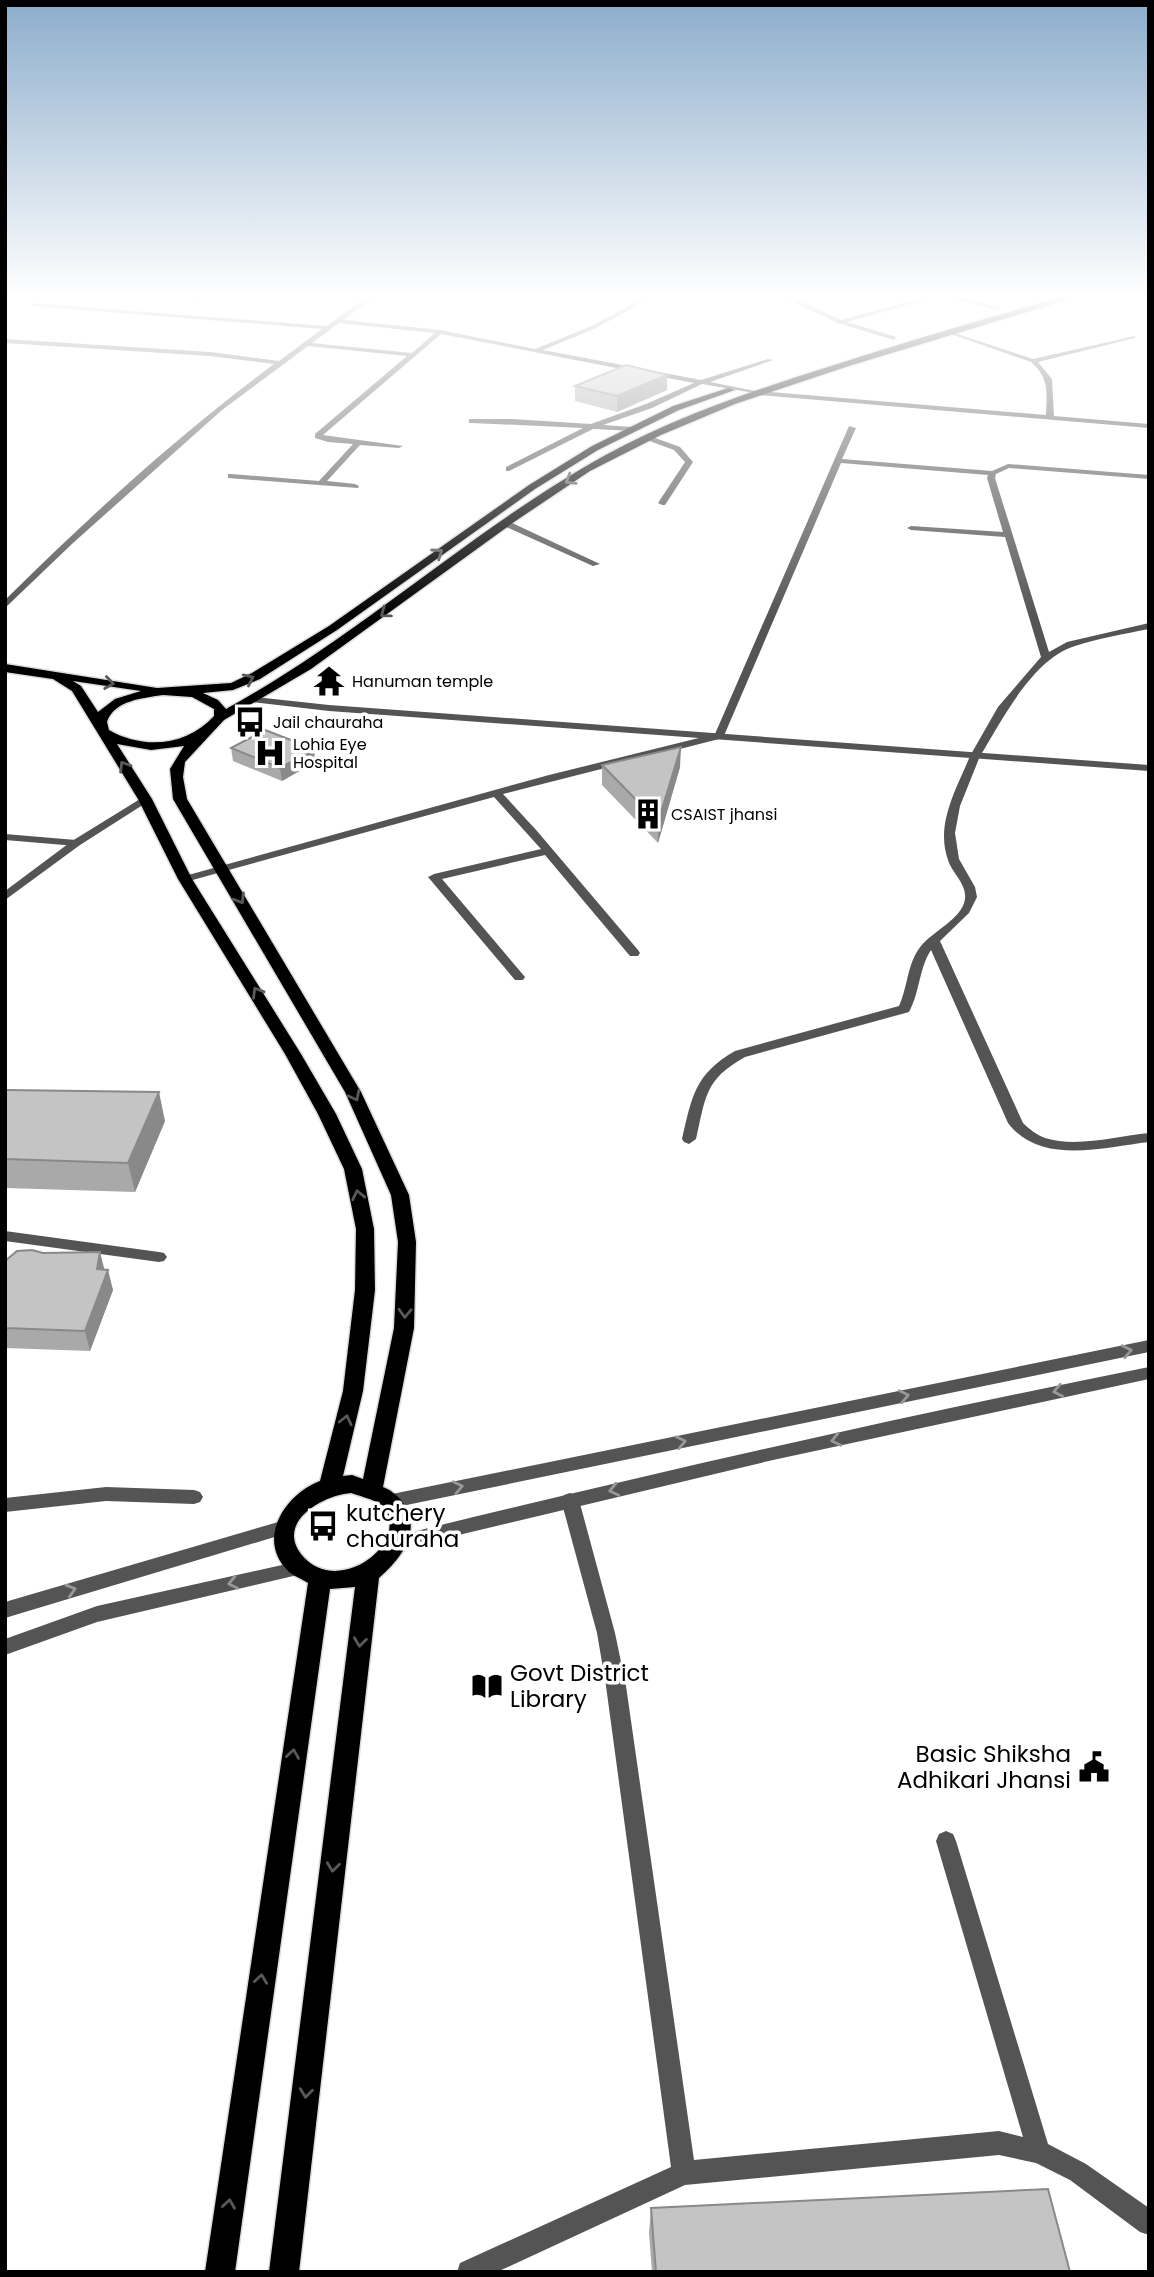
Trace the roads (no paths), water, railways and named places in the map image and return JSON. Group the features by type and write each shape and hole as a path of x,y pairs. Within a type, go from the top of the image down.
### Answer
{"main road":[{"path":"5,667 164,691 233,686 256,676 333,628 532,487 632,429 687,404"},
{"path":"372,1488 404,1328 407,1242 400,1195 353,1091 180,799 176,778 178,760 220,717 255,699 364,628 552,491 648,437 725,404"},
{"path":"55,675 77,689 145,799 186,879 327,1114 353,1169 365,1229 365,1290 353,1391 330,1486"},
{"path":"101,728 102,715 110,706 125,699 164,691"},
{"path":"182,691 212,700 220,708 220,717"},
{"path":"101,728 121,742 147,746 167,745 203,735"},
{"path":"352,1484 372,1488 392,1501 402,1520 400,1542 388,1560 368,1574 344,1580 310,1573 289,1556 284,1542 285,1527 294,1509 310,1495 330,1486 352,1484"},
{"path":"220,2272 310,1573"},
{"path":"284,2272 368,1574"}],"street":[{"path":"5,605 69,541 224,404"},
{"path":"355,404 318,436 328,440 399,446"},
{"path":"509,469 591,427 653,404"},
{"path":"890,404 1149,426"},
{"path":"1050,404 1050,418"},
{"path":"472,421 509,420 632,429"},
{"path":"719,736 852,428"},
{"path":"648,437 679,449 686,454 689,462 662,503"},
{"path":"321,483 358,443"},
{"path":"838,461 993,473 1008,466 1149,477"},
{"path":"993,473 992,478 1046,656"},
{"path":"231,476 355,486"},
{"path":"507,524 596,564"},
{"path":"911,528 1009,535"},
{"path":"689,1139 703,1082 717,1065 740,1054 904,1009 911,998 920,958 933,940 966,910 971,900 970,890 953,861 948,842 949,823 975,756 1002,709 1046,656 1070,644 1149,626"},
{"path":"255,699 329,708 1149,768"},
{"path":"186,879 496,793 719,736"},
{"path":"496,793 634,953"},
{"path":"5,897 76,843 145,799"},
{"path":"5,837 76,843"},
{"path":"519,977 434,877 548,851"},
{"path":"933,940 1015,1123 1030,1137 1044,1143 1074,1144 1149,1137"},
{"path":"5,1236 159,1257"},
{"path":"392,1501 1149,1346"},
{"path":"400,1542 570,1500 1047,1393 1149,1373"},
{"path":"5,1505 106,1494 194,1497"},
{"path":"570,1500 606,1633 616,1686 684,2173"},
{"path":"5,1610 285,1527"},
{"path":"5,1647 97,1614 310,1573"},
{"path":"946,1841 1039,2152"},
{"path":"469,2272 684,2173 999,2143 1039,2152 1078,2172 1149,2223"}],"place":[{"name":"Hanuman temple","path":"329,681"},
{"name":"Jail chauraha","path":"250,722"},
{"name":"Lohia Eye Hospital","path":"270,753"},
{"name":"CSAIST jhansi","path":"648,814"},
{"name":"kutchery chauraha","path":"323,1526"},
{"name":"Govt District Library","path":"487,1686"},
{"name":"Basic Shiksha Adhikari Jhansi","path":"1094,1767"}]}
